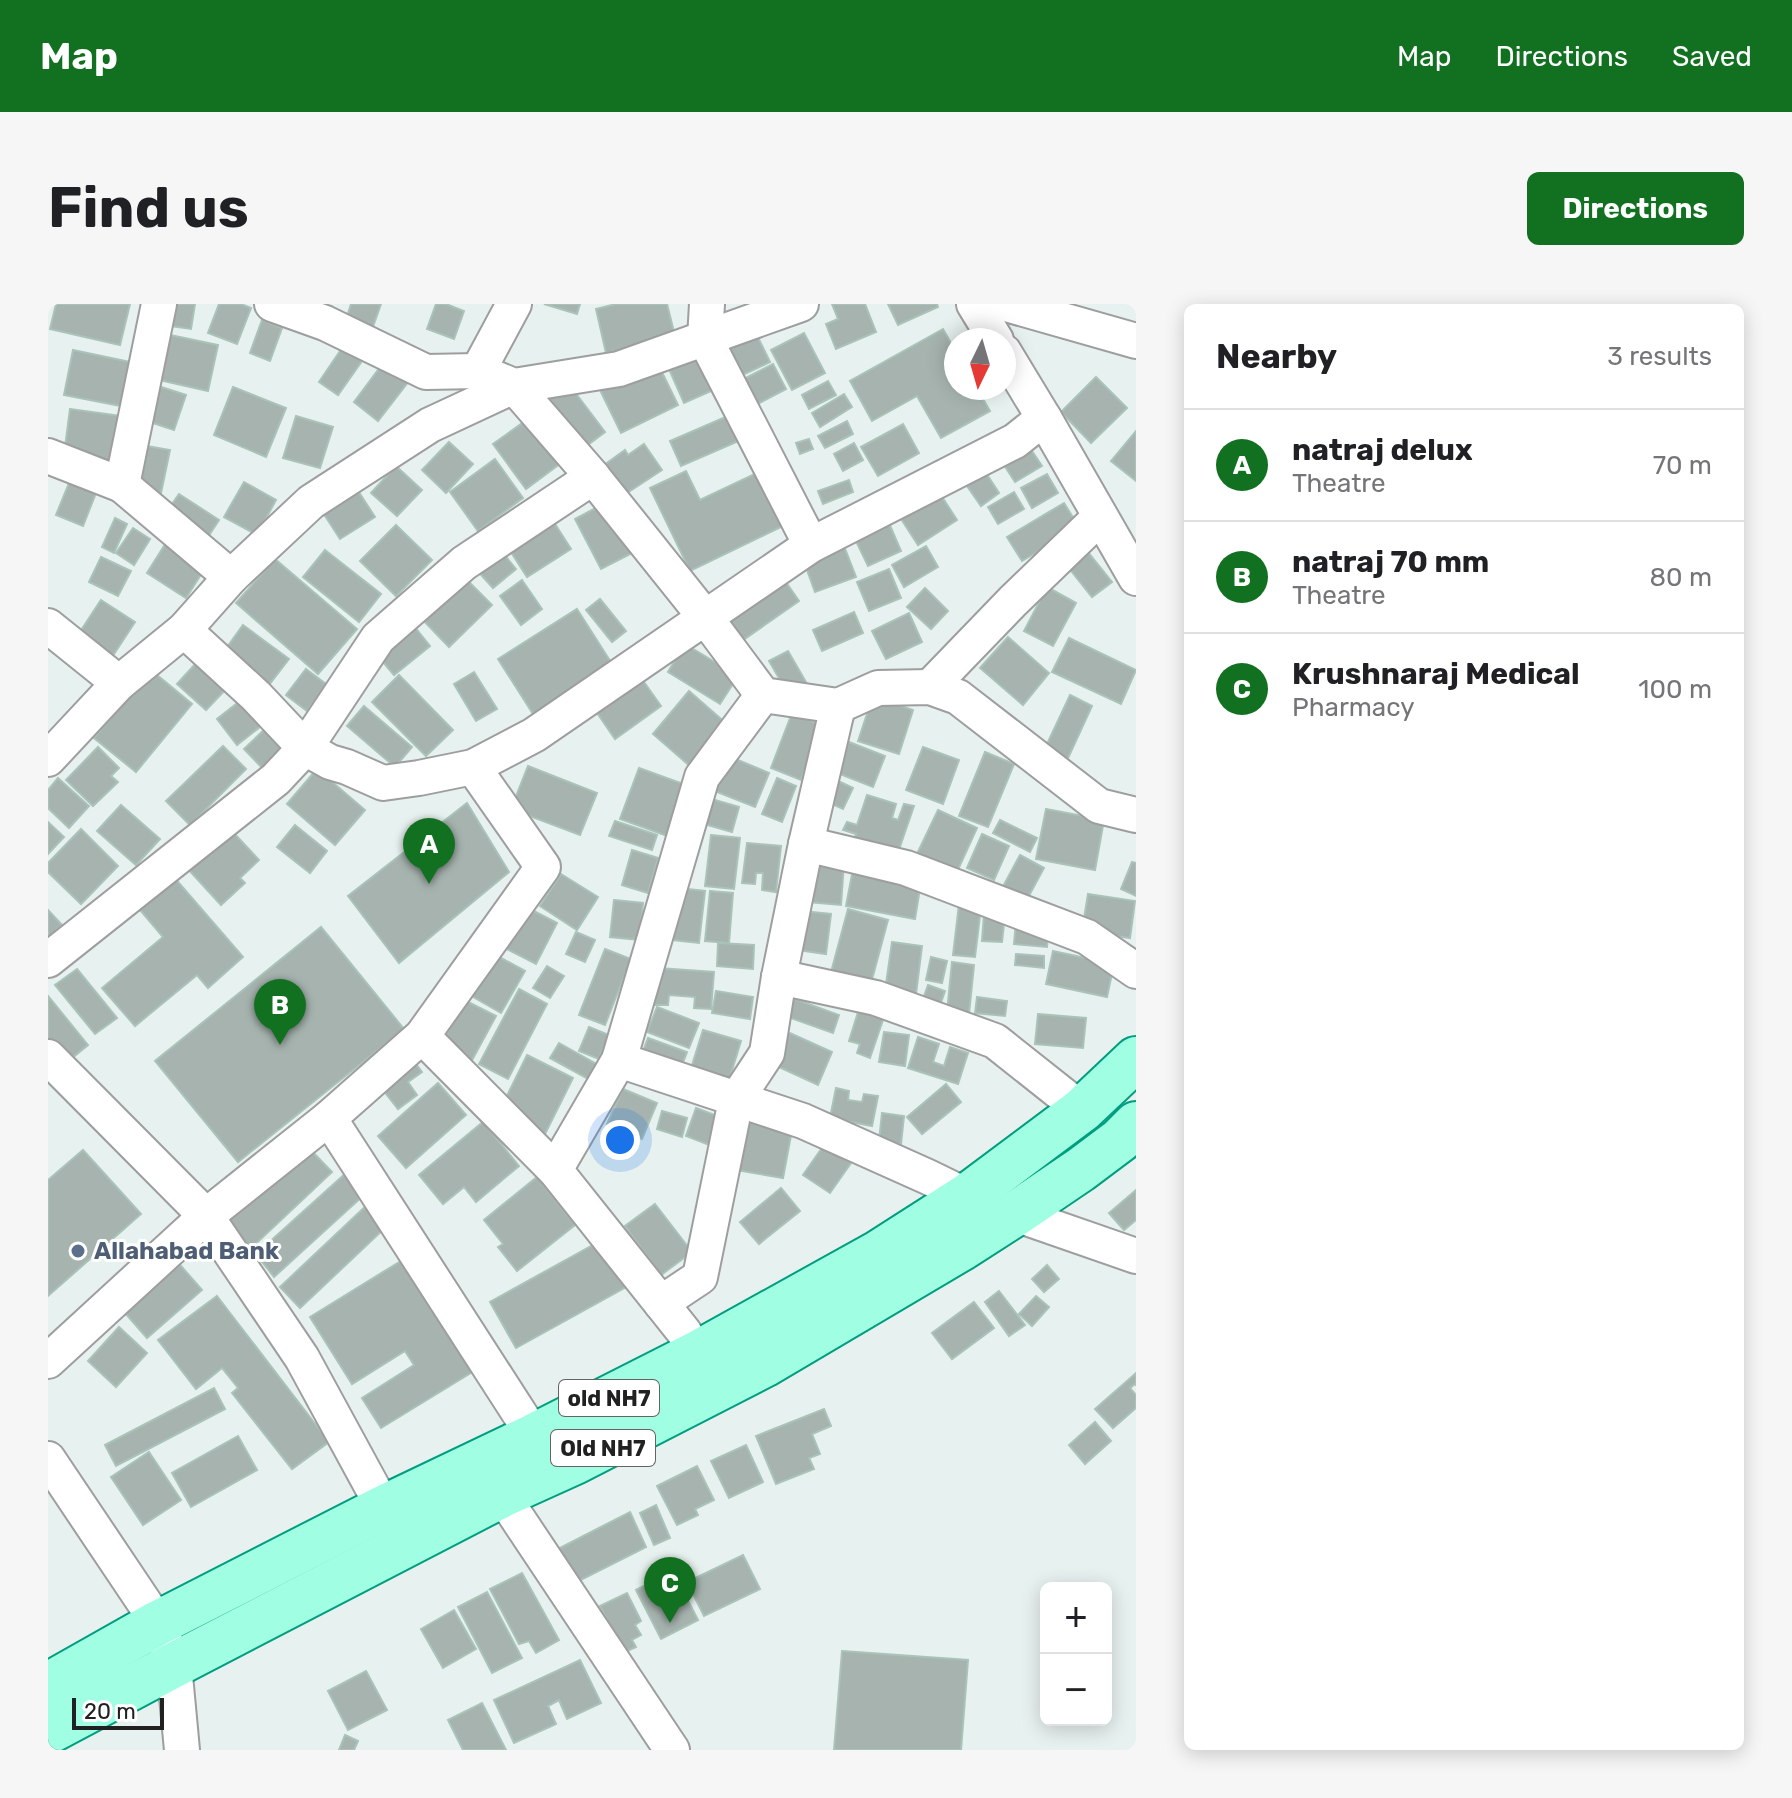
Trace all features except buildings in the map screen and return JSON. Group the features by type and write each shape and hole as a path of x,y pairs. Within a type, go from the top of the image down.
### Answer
{"main road":[{"name":"old NH7","path":"48,1685 158,1623 385,1507 696,1354 878,1253 967,1196 1082,1110 1136,1059"},
{"name":"Old NH7","path":"48,1732 502,1495 575,1462 764,1365 1015,1214 1080,1170 1136,1124"}],"street":[{"path":"122,485 159,304"},
{"path":"272,304 325,323 426,372 478,371 514,386 593,477 763,695 838,706 878,688 930,687 958,697 1099,806 1136,815"},
{"path":"478,371 514,304"},
{"path":"707,304 705,339 811,545"},
{"path":"48,759 119,683 184,630 231,577 311,502 430,425 514,386 619,369 801,304"},
{"path":"974,304 989,328"},
{"path":"1006,304 1136,341"},
{"path":"1016,372 1136,578"},
{"path":"184,630 256,696 305,748 330,762 383,783 473,767 534,735 811,545 1015,441 1044,418"},
{"path":"48,456 122,485 231,577"},
{"path":"48,960 276,779 305,748 378,638 464,563 593,477"},
{"path":"930,687 1100,517"},
{"path":"48,626 119,683"},
{"path":"555,1170 619,1060 702,777 763,695"},
{"path":"661,1303 700,1277 736,1100 767,1053 806,844 838,706"},
{"path":"48,1361 206,1216 329,1118 422,1036 543,867 473,767"},
{"path":"806,844 906,868 1087,937 1136,971"},
{"path":"779,977 876,998 995,1041 1082,1110"},
{"path":"422,1036 555,1170 684,1332 696,1354"},
{"path":"48,1057 206,1216 302,1358 385,1507 403,1547"},
{"path":"619,1060 803,1121 967,1196"},
{"path":"329,1118 534,1436"},
{"path":"1015,1214 1136,1256"},
{"path":"48,1459 158,1623 174,1665 182,1750"},
{"path":"502,1495 672,1750"}],"place":[{"name":"natraj delux","path":"429,884"},
{"name":"natraj 70 mm","path":"280,1045"},
{"name":"Allahabad Bank","path":"78,1251"},
{"name":"Krushnaraj Medical","path":"670,1623"}]}
